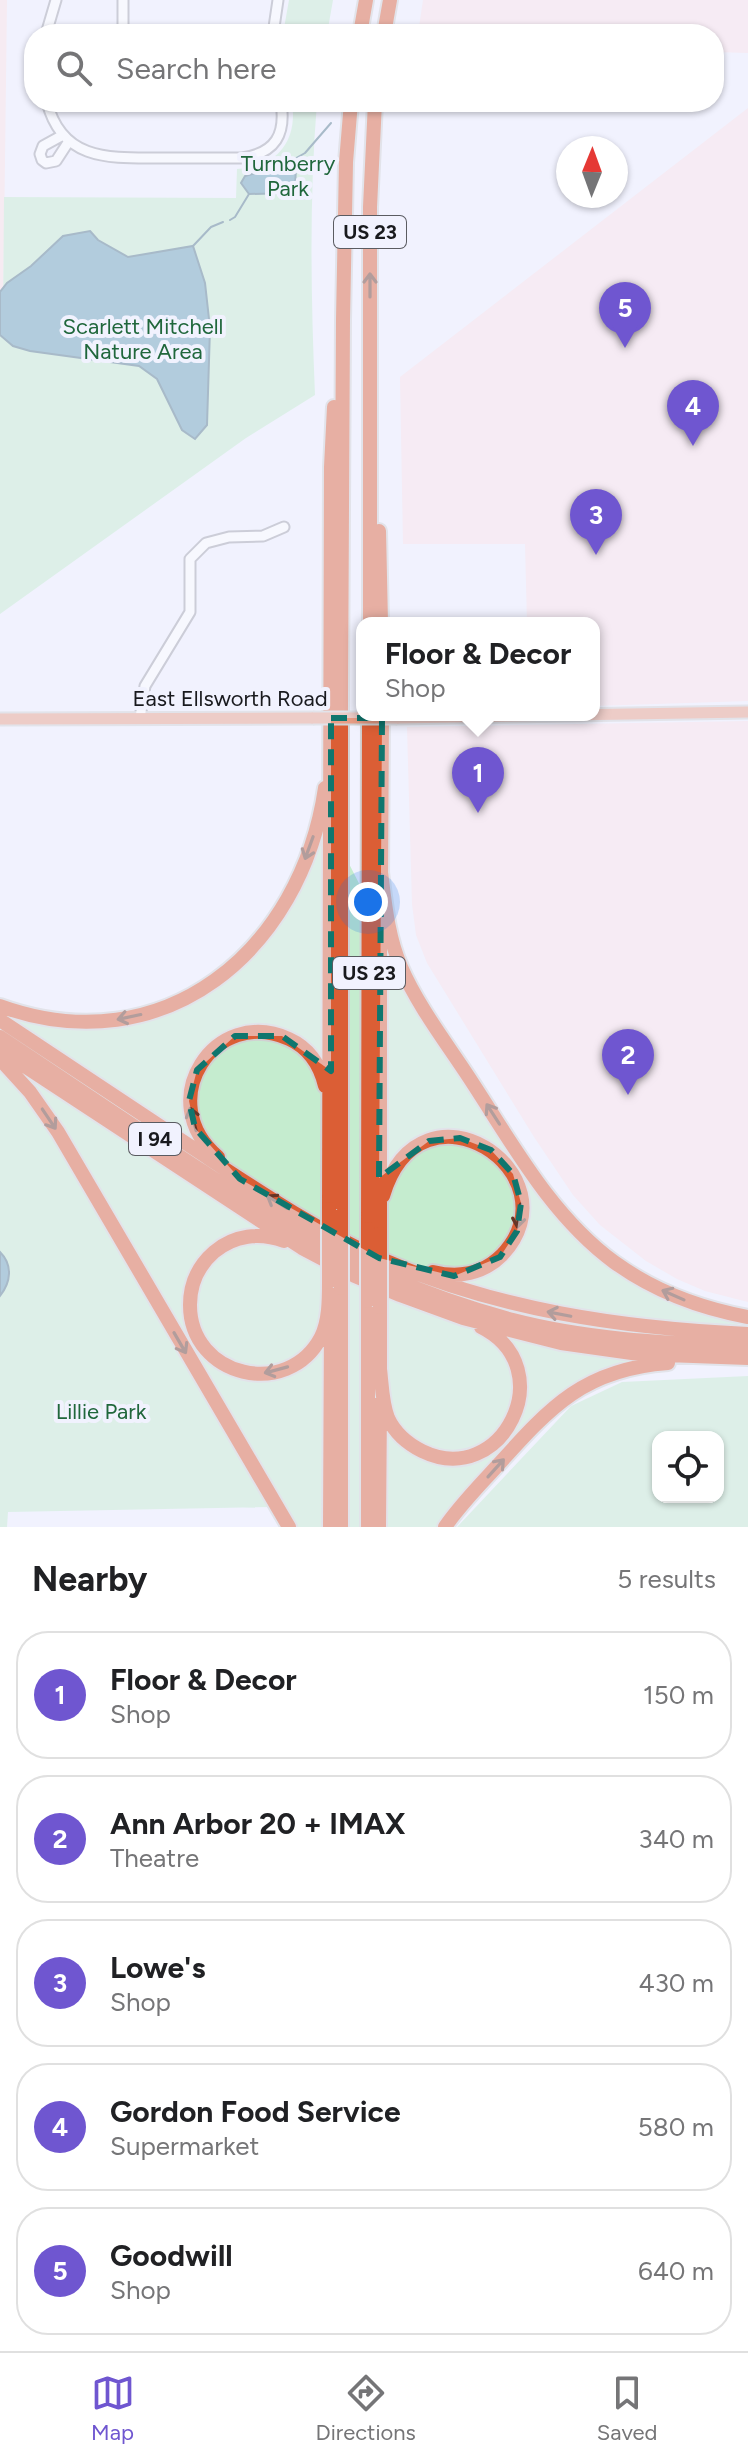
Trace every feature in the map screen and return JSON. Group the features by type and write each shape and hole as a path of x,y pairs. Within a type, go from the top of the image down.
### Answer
{"highway":[{"path":"362,24 366,0"},
{"path":"386,24 390,0"},
{"name":"US 23","path":"335,1212 343,320 346,162 350,112"},
{"name":"US 23","path":"370,617 370,207 375,112"},
{"path":"330,1527 335,1212 330,1114 331,467 337,359 343,320"},
{"path":"370,363 377,413 381,617"},
{"name":"US 23","path":"369,721 374,1231"},
{"path":"380,1212 382,721"},
{"path":"0,1006 26,1015 61,1021 106,1021 161,1009 220,977 261,938 280,911 300,873 319,817 331,744"},
{"path":"381,872 393,943 414,993 560,1211 585,1238 638,1278 694,1304 748,1317"},
{"name":"I 94","path":"0,1020 314,1225 399,1266 471,1292 543,1311 629,1326 748,1334"},
{"path":"240,1179 202,1141 191,1117 191,1086 197,1070 206,1056 221,1043 235,1036 266,1032 296,1042 310,1054 320,1069 330,1114"},
{"name":"I 94","path":"0,1037 288,1226 402,1283 491,1314 590,1336 668,1344 748,1347"},
{"path":"0,1050 302,1248 355,1276 463,1318 488,1331 505,1346 518,1372 520,1399 509,1427 500,1439 486,1448 458,1458 426,1453 404,1440 389,1419 380,1369 374,1304"},
{"path":"0,1059 30,1092 58,1132 289,1527"},
{"path":"368,1527 374,1231 388,1181 403,1157 414,1148 442,1138 468,1139 491,1150 504,1161 519,1188 521,1203 517,1231 510,1246 488,1266 468,1274 454,1276 412,1265 399,1266"},
{"path":"302,1248 277,1239 249,1236 217,1249 198,1271 191,1287 190,1313 198,1337 215,1359 227,1367 257,1375 274,1373 301,1360 317,1342 325,1326 333,1289"},
{"path":"333,1289 341,1527"},
{"path":"463,1318 535,1337 596,1348 639,1354 748,1358"},
{"path":"445,1527 532,1427 569,1394 620,1370 649,1364 748,1358"},
{"path":"379,1527 380,1369"}],"main road":[{"name":"East Ellsworth Road","path":"600,715 748,712"},
{"name":"East Ellsworth Road","path":"0,719 356,718"}],"street":[{"path":"48,24 56,0"},
{"path":"123,0 123,24"},
{"path":"274,24 278,0"},
{"path":"50,112 66,138 82,150 107,158 254,157 276,141 282,129 281,112"},
{"path":"140,718 145,686 190,612 190,559 206,543 229,537 263,536 284,527"}],"highlighted area":[{"path":"331,718 382,718 379,1178 429,1141 460,1138 491,1150 513,1174 521,1203 517,1231 500,1257 454,1276 379,1258 240,1179 195,1128 189,1101 197,1070 235,1036 282,1036 331,1071"}],"shaded area":[{"path":"0,0 7,0 3,320 0,320"},
{"path":"423,0 748,0 748,53 724,52 724,24 419,24"},
{"path":"748,108 748,701 600,706 600,617 527,617 525,544 403,544 400,377 619,208 628,208 628,201"},
{"path":"748,721 748,1302 705,1291 677,1279 646,1261 600,1225 573,1195 534,1137 427,963 416,935 412,904 407,727"}],"green space":[{"path":"289,0 333,0 329,24 285,24"},
{"name":"Scarlett Mitchell Nature Area","path":"293,112 316,112 312,249 315,395 246,438 0,614 0,320 3,319 4,197 236,198 237,169 251,167 274,157 288,140"},
{"path":"325,817 386,936 533,1184 664,1299 742,1323 645,1360 613,1367 559,1395 440,1527 294,1527 18,1070 0,1030 0,1011 33,1022 92,1029 154,1018 218,987 266,940"},
{"name":"Lillie Park","path":"0,1062 30,1097 273,1507 8,1512 7,1527 0,1527"},
{"path":"748,1376 748,1527 457,1527 571,1406 622,1382"}],"water":[{"path":"283,159 291,161 296,167 295,188 290,193 249,194 241,183 245,176"},
{"path":"90,231 98,240 128,257 193,246 205,283 210,328 207,425 195,439 182,430 157,379 139,366 30,351 13,346 0,335 0,292 7,283 31,266 63,236"},
{"path":"0,1252 7,1262 9,1274 0,1296"}],"waterway":[{"path":"291,161 305,153 331,123"},
{"path":"230,220 249,194"},
{"path":"193,246 211,227 223,222"}],"place":[{"name":"Goodwill","path":"625,348"},
{"name":"Gordon Food Service","path":"693,446"},
{"name":"Lowe's","path":"596,555"},
{"name":"Floor & Decor","path":"478,813"},
{"name":"Ann Arbor 20 + IMAX","path":"628,1095"}],"park label":[{"name":"Turnberry Park","path":"288,176"}]}
